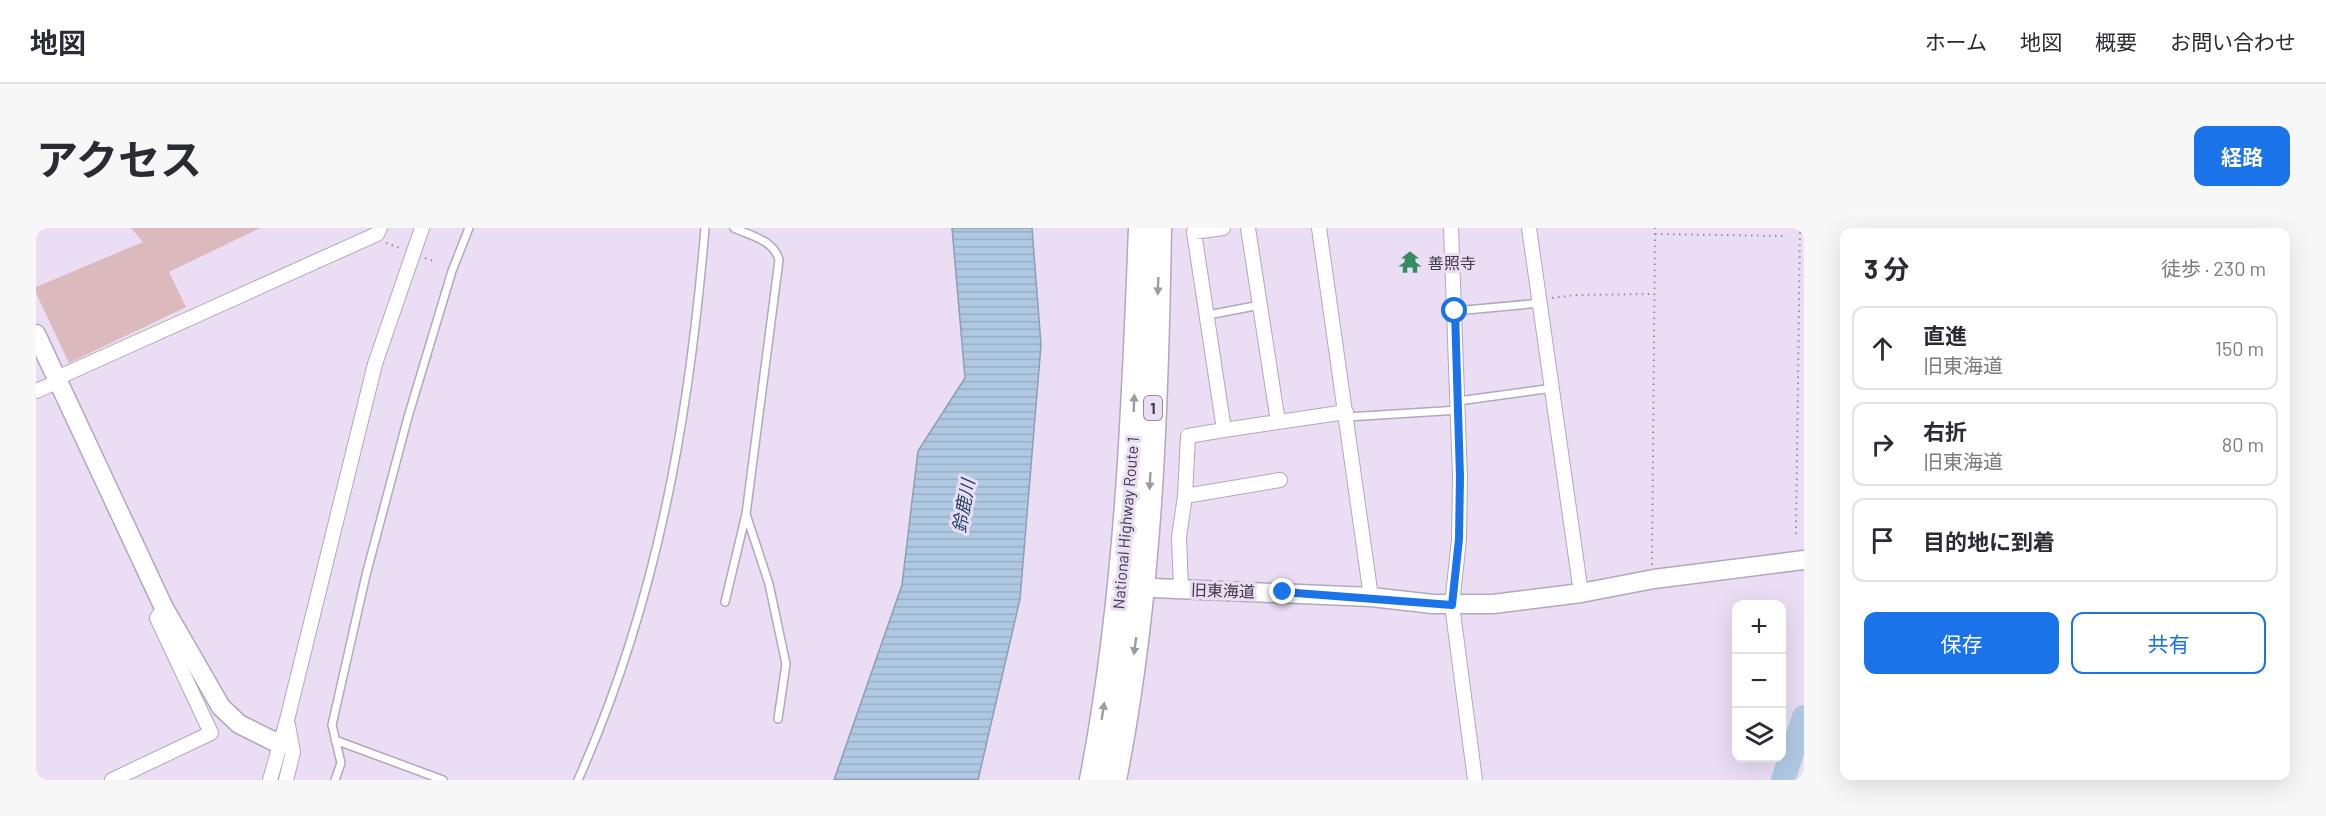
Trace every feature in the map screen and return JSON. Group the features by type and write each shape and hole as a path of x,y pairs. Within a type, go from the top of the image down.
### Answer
{"highway":[{"name":"National Highway Route 1","path":"1114,780 1122,737 1131,587 1133,439 1145,231"},
{"name":"National Highway Route 1","path":"1092,780 1131,587"}],"street":[{"path":"270,780 281,745 375,364 422,228"},
{"path":"1222,228 1194,232 1224,430"},
{"path":"1248,228 1278,422"},
{"path":"1319,228 1371,597"},
{"path":"1451,228 1459,405 1459,539 1452,609 1475,780"},
{"path":"1529,228 1581,593"},
{"path":"36,392 57,380 379,231"},
{"path":"36,334 164,608 221,707 239,724 281,745"},
{"path":"1181,589 1179,537 1185,496 1188,436 1278,422 1347,415"},
{"path":"1185,496 1280,480"},
{"name":"旧東海道","path":"1131,587 1371,597 1452,609 1581,593 1654,579 1804,560"},
{"path":"112,780 211,734 157,618 164,608"},
{"path":"286,780 293,752 287,720"}],"lane":[{"path":"335,780 341,763 332,725 366,575 408,417 452,271 469,228"},
{"path":"578,780 610,702 635,626 674,477 689,385 705,228"},
{"path":"725,602 746,514 779,260 777,250 770,244 734,228"},
{"path":"1455,311 1541,302"},
{"path":"1208,315 1260,305"},
{"path":"1347,415 1459,405 1553,388"},
{"path":"746,514 769,584 786,664 778,719"},
{"path":"335,740 443,780"}],"path":[{"path":"1654,579 1652,567 1655,228"},
{"path":"1796,534 1800,228"},
{"path":"379,231 377,240 408,251"},
{"path":"1655,234 1784,236"},
{"path":"419,256 436,262"},
{"path":"1541,302 1576,295 1654,294"}],"shaded area":[{"path":"131,228 260,228 169,272 186,307 69,363 36,293 36,287 143,242"}],"water":[{"name":"鈴鹿川","path":"952,228 1032,228 1041,345 1020,599 978,780 834,780 902,585 918,451 965,378"}],"waterway":[{"path":"1783,780 1804,717"}],"place":[{"name":"善照寺","path":"1410,262"}],"route":[{"path":"1283,592 1452,605 1459,539 1460,477 1455,311"}]}
